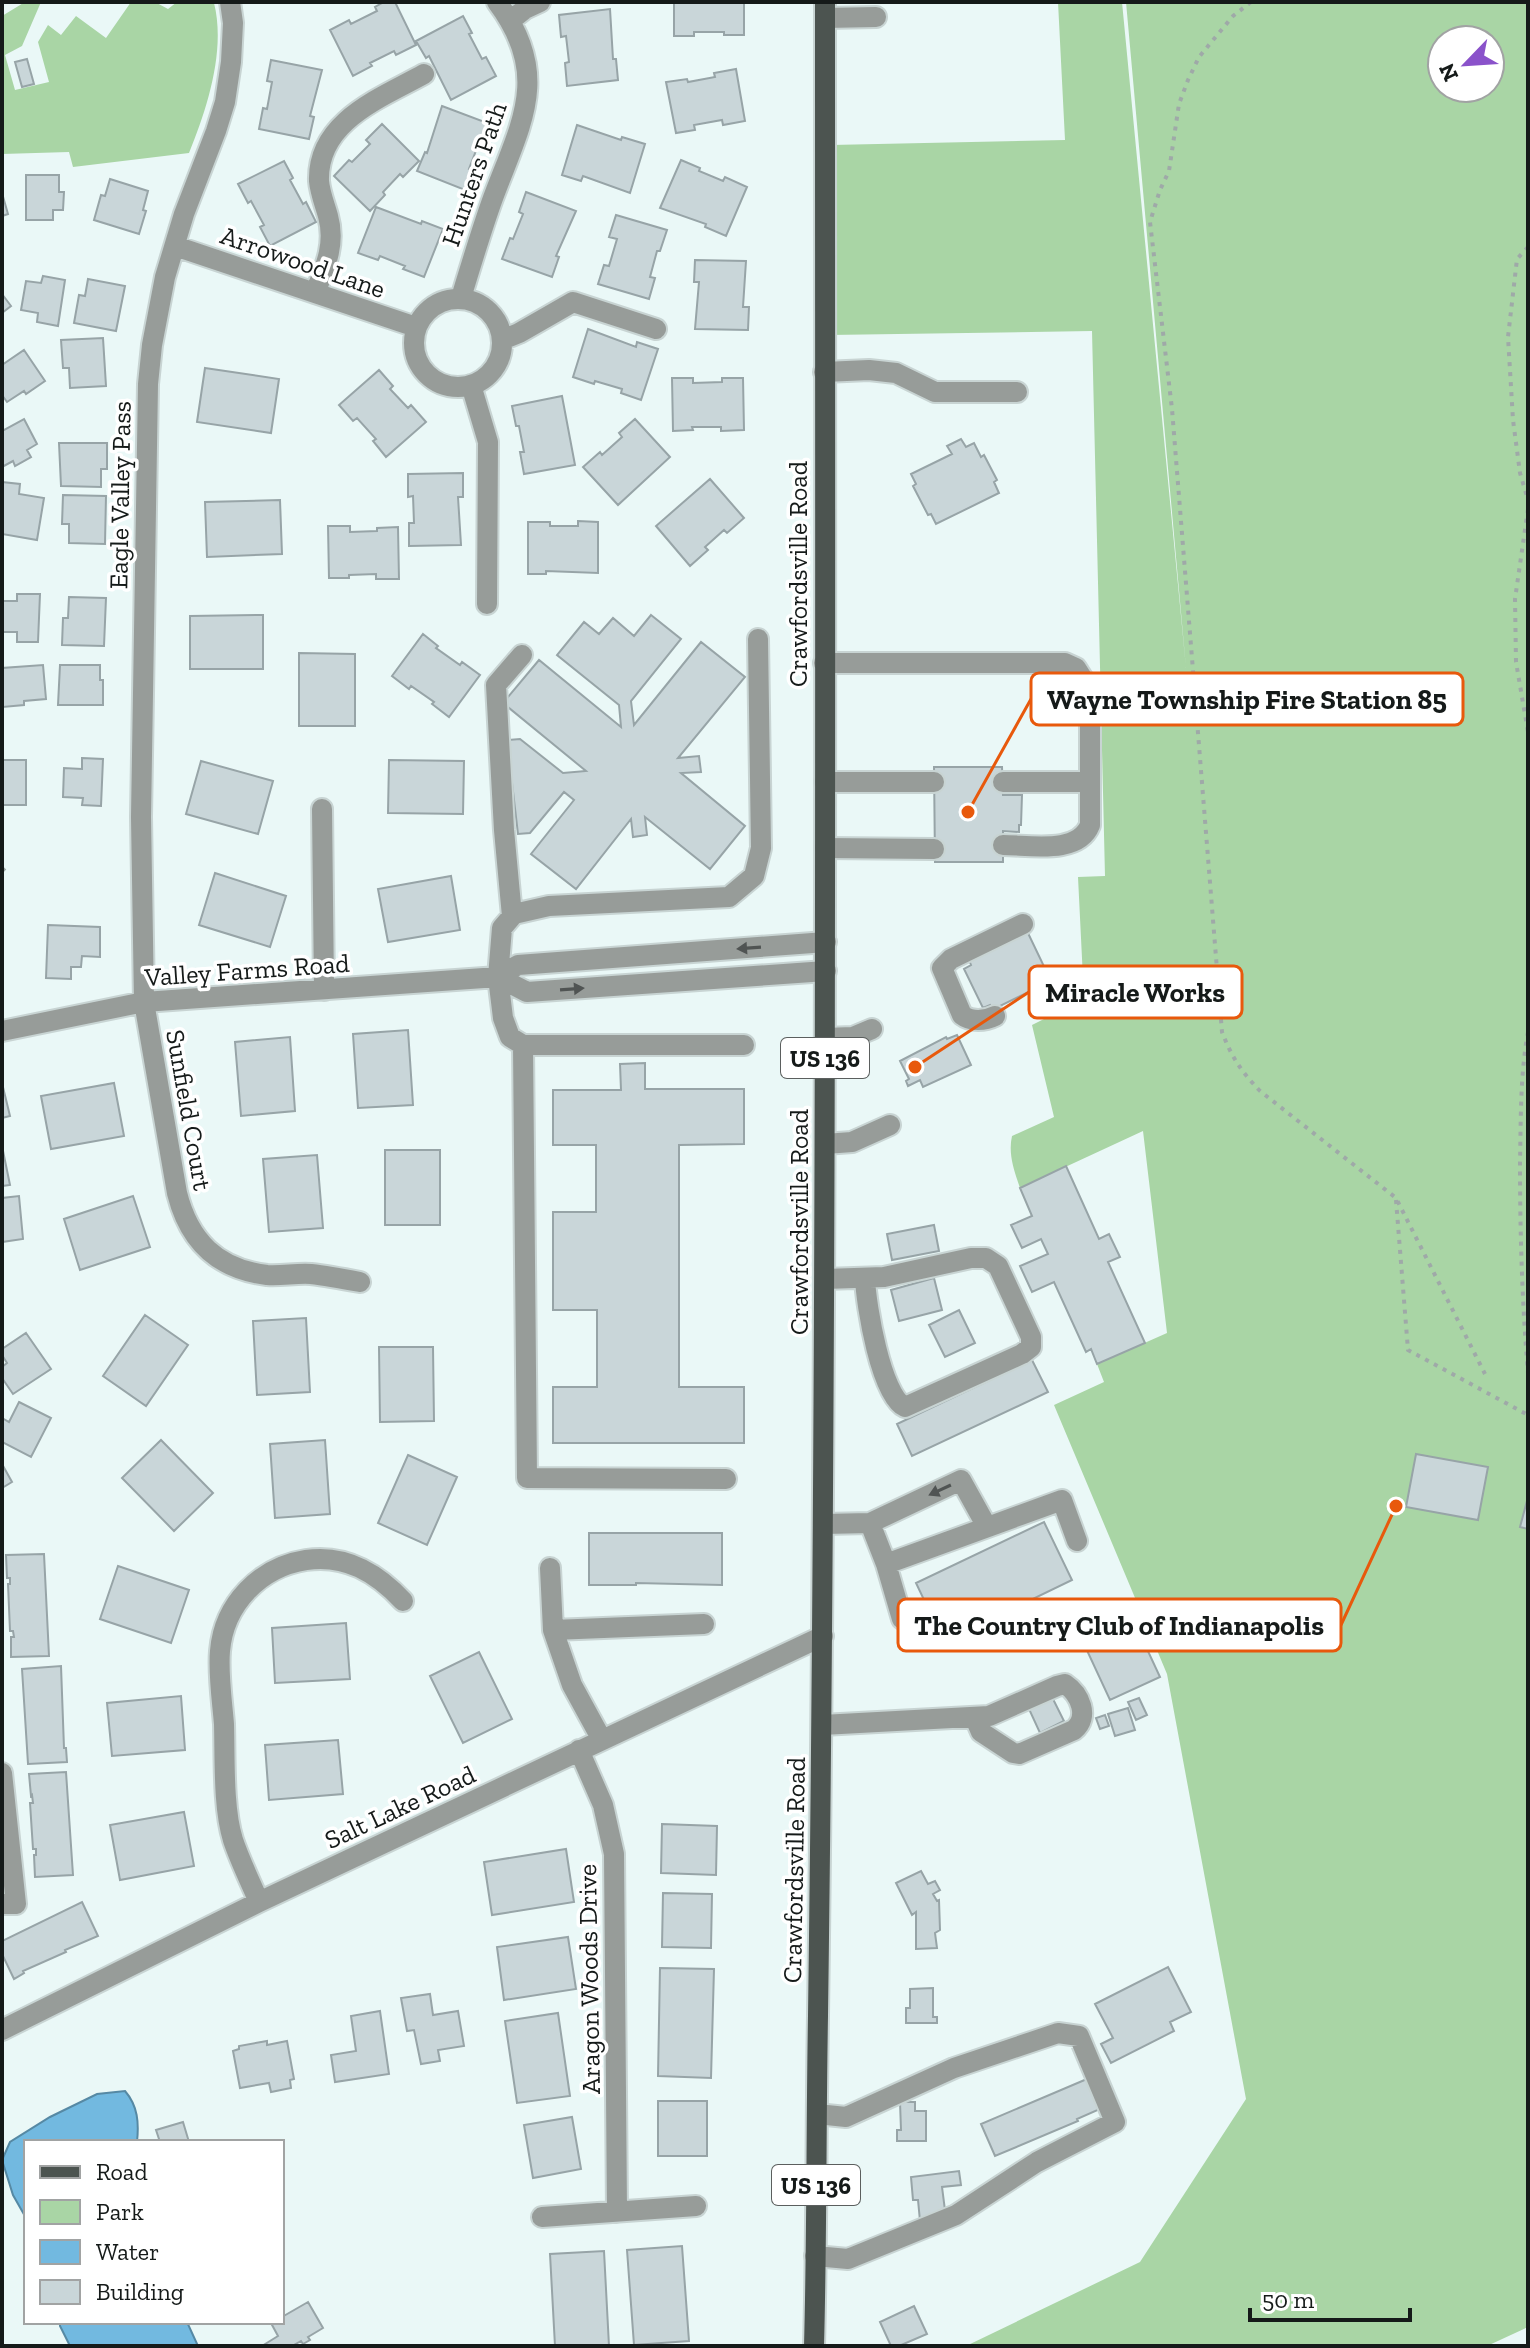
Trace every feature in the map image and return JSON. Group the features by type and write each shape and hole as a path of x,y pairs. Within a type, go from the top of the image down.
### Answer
{"main road":[{"name":"Crawfordsville Road","path":"814,2346 824,1524 825,10"}],"street":[{"name":"Eagle Valley Pass","path":"144,1002 141,817 148,384 160,300 184,214 225,102 231,62 232,2"},
{"name":"Hunters Path","path":"461,298 484,224 525,113 527,62 520,40 497,2"},
{"path":"510,21 540,2"},
{"path":"825,10 876,17"},
{"path":"315,293 329,257 332,236 319,181 320,167 331,137 346,119 363,107 424,74"},
{"name":"Arrowood Lane","path":"175,246 416,327"},
{"path":"461,298 489,311 498,324 502,340 500,354 494,368 484,378 471,385 446,386 426,373 414,352 414,336 423,315 433,305 461,298"},
{"path":"502,340 573,302 656,329"},
{"path":"824,372 869,370 896,373 935,392 1017,392"},
{"path":"471,385 488,442 487,604"},
{"path":"744,1045 523,1045 510,1037 503,1018 498,977 502,928 514,914 549,906 729,897 754,876 761,848 758,639"},
{"path":"512,916 496,685 522,655"},
{"path":"824,663 938,669 1072,665 1076,668 1088,692 1082,729 1090,782 1090,825 1087,832 1070,845 1003,845"},
{"path":"825,782 934,782"},
{"path":"1003,782 1090,782"},
{"path":"322,809 324,990"},
{"path":"825,848 934,849"},
{"path":"995,1016 984,1020 965,1018 948,994 942,968 946,962 1023,924"},
{"name":"Valley Farms Road","path":"2,1031 144,1002 498,977 518,965 826,942"},
{"name":"Valley Farms Road","path":"498,977 527,992 826,971"},
{"name":"Sunfield Court","path":"144,1002 177,1193 182,1213 198,1240 221,1260 250,1272 315,1275 360,1282"},
{"path":"825,1038 853,1037 872,1029"},
{"path":"523,1045 527,1478 726,1479"},
{"path":"825,1144 852,1142 890,1125"},
{"path":"825,1279 884,1277 971,1258 986,1258 998,1266 1031,1337 1031,1347 1022,1354 905,1407 900,1405 891,1393 872,1331 865,1278"},
{"path":"824,1524 870,1523 961,1480 987,1527"},
{"path":"886,1564 1062,1500 1077,1541"},
{"path":"870,1523 902,1619"},
{"path":"259,1902 236,1851 227,1812 220,1656 228,1617 246,1592 269,1573 288,1564 317,1558 347,1562 364,1569 389,1586 403,1601"},
{"path":"550,1568 553,1630 572,1685 602,1740"},
{"path":"553,1630 704,1624"},
{"name":"Salt Lake Road","path":"2,2030 259,1902 823,1636"},
{"path":"822,1725 975,1718 1000,1712 1065,1684 1076,1694 1083,1714 1079,1727 1019,1754 981,1732 975,1718"},
{"name":"Aragon Woods Drive","path":"579,1750 603,1805 614,1854 617,2212"},
{"path":"2,1773 16,1904 2,1904"},
{"path":"815,2256 848,2259 956,2215 1037,2162 1115,2122 1079,2036 1058,2033 954,2068 846,2117 817,2114"},
{"path":"542,2217 696,2206"}],"path":[{"path":"1251,2 1233,16 1199,57 1188,80 1179,104 1169,171 1150,222 1172,409 1222,1032 1241,1072 1260,1091 1396,1198 1485,1374"},
{"path":"1528,247 1517,259 1508,337 1513,420 1520,473 1528,500"},
{"path":"1528,509 1515,599 1516,662 1528,732"},
{"path":"2,871 7,866"},
{"path":"1528,1032 1521,1104 1520,1186 1528,1373"},
{"path":"1396,1198 1408,1350 1528,1415"}],"green space":[{"path":"25,2 41,2 22,46 5,55 15,90 49,82 38,42 48,25 61,35 76,16 106,38 131,2 155,2 168,9 177,2 214,3 218,40 213,79 189,153 73,167 69,152 2,154 2,16"},
{"path":"1058,2 1122,2 1186,668 1126,2 1528,2 1528,2327 1487,2346 966,2346 1140,2262 1246,2099 1167,1674 1054,1405 1104,1382 1097,1364 1167,1333 1143,1131 1020,1188 1011,1156 1012,1136 1054,1117 1032,1025 1084,999 1078,877 1105,876 1092,331 829,335 831,145 1065,140"}],"water":[{"path":"125,2091 137,2115 137,2140 24,2140 24,2214 13,2195 2,2160 10,2142 50,2117 97,2094"},
{"path":"188,2324 198,2346 70,2346 60,2326"}],"building":[{"path":"384,2 395,2 416,45 396,55 394,51 353,76 330,30 377,11 375,7"},
{"path":"674,2 744,2 744,35 694,32 694,36 674,36"},
{"path":"610,9 613,59 616,59 618,80 567,86 565,63 569,62 566,36 561,37 559,15"},
{"path":"463,16 482,59 486,57 496,76 451,100 429,56 426,58 416,41"},
{"path":"27,59 34,84 22,87 15,62"},
{"path":"271,60 322,70 310,116 314,117 309,139 259,129 272,82 267,81"},
{"path":"736,69 745,121 723,125 722,120 694,125 695,130 676,133 666,82 715,77 714,73"},
{"path":"442,106 490,124 469,169 472,170 465,190 417,171 427,153"},
{"path":"382,124 419,161 403,177 400,174 370,211 334,176 370,144 366,140"},
{"path":"577,125 621,140 622,137 645,144 630,193 583,176 581,181 562,175"},
{"path":"681,160 723,181 725,177 747,187 726,236 705,227 706,224 660,208"},
{"path":"284,161 293,178 290,180 316,222 270,246 260,227 264,225 238,184"},
{"path":"26,175 59,175 59,192 64,192 63,210 53,210 53,220 26,220"},
{"path":"110,179 148,191 139,234 94,220 101,195 105,196"},
{"path":"526,192 576,211 556,256 559,257 552,277 502,259 523,214 519,212"},
{"path":"2,193 8,214 2,216"},
{"path":"376,207 443,229 424,277 380,256 378,260 358,253"},
{"path":"616,215 667,230 650,277 655,278 649,299 598,284 604,265 609,266 617,239 609,237"},
{"path":"695,260 746,261 743,307 749,307 748,330 695,329 699,282 694,282"},
{"path":"43,276 65,280 58,326 37,322 38,313 21,310 26,281 41,283"},
{"path":"88,279 125,286 116,331 74,323 79,295 85,296"},
{"path":"2,294 11,306 2,313"},
{"path":"588,329 636,347 637,342 658,349 641,400 621,393 622,389 573,377"},
{"path":"103,338 106,386 70,388 69,368 63,368 61,340"},
{"path":"24,350 45,381 7,402 2,395 2,365"},
{"path":"205,368 279,379 271,433 197,422"},
{"path":"379,370 393,386 390,389 426,422 386,457 373,441 376,439 357,418 353,421 339,405"},
{"path":"672,378 693,378 693,383 743,378 744,430 692,427 693,430 673,431"},
{"path":"562,396 575,465 524,474 520,452 524,452 512,406"},
{"path":"24,419 37,444 27,450 31,457 15,466 13,461 2,467 2,431"},
{"path":"635,419 670,457 618,505 583,467 622,437 619,433"},
{"path":"961,439 966,447 974,443 981,457 984,455 997,480 994,482 999,493 936,524 913,486 916,484 911,474 952,454 947,446"},
{"path":"59,443 107,443 107,469 101,469 101,487 61,486"},
{"path":"463,473 463,497 458,497 461,545 409,546 409,523 414,523 413,496 408,497 408,474"},
{"path":"710,479 744,518 727,533 724,530 690,566 656,526"},
{"path":"2,482 20,484 19,494 44,498 37,540 2,534"},
{"path":"63,495 106,496 105,544 69,543 69,524 62,524"},
{"path":"280,500 282,554 207,557 205,502"},
{"path":"578,521 598,522 598,573 546,571 546,574 528,574 528,522 578,526"},
{"path":"328,526 350,526 350,532 398,527 399,579 376,579 376,574 329,578"},
{"path":"17,594 40,594 38,642 17,642 17,632 2,632 2,601 17,601"},
{"path":"69,597 106,598 104,646 62,645 63,618 68,618"},
{"path":"263,615 263,669 190,669 190,616"},
{"path":"651,615 681,639 631,701 634,725 701,642 745,677 678,758 699,756 701,772 681,773 745,826 710,869 645,817 647,835 633,837 631,819 576,889 531,854 574,800 564,792 530,833 518,834 507,740 520,739 563,773 586,771 503,703 539,660 621,727 619,705 557,655 584,622 599,634 613,618 634,636"},
{"path":"423,634 438,646 436,648 480,675 449,717 432,704 434,702 392,676"},
{"path":"299,653 355,654 355,726 299,726"},
{"path":"43,665 46,699 3,707 2,668"},
{"path":"60,665 100,665 103,705 58,705"},
{"path":"82,758 103,759 101,806 82,805 83,798 63,797 64,768 82,769"},
{"path":"2,760 26,760 26,805 2,805"},
{"path":"389,760 464,761 463,814 388,813"},
{"path":"201,761 273,781 258,834 186,814"},
{"path":"934,767 1002,767 1003,795 1022,795 1019,832 1003,831 1003,862 935,862"},
{"path":"215,873 286,896 270,947 199,925"},
{"path":"451,876 460,930 388,942 378,889"},
{"path":"48,925 100,927 100,957 82,956 81,967 71,967 71,979 46,978"},
{"path":"1027,931 1051,981 992,1010 990,1005 983,1008 964,969 971,965 969,960"},
{"path":"408,1030 413,1105 358,1108 353,1034"},
{"path":"957,1035 971,1065 923,1087 920,1080 908,1086 906,1081 909,1079 900,1061 946,1037"},
{"path":"290,1037 295,1111 241,1116 235,1042"},
{"path":"645,1063 645,1089 744,1089 744,1144 679,1145 679,1387 744,1387 744,1443 553,1443 553,1387 597,1387 597,1310 553,1310 553,1212 596,1212 596,1145 553,1145 553,1090 621,1090 620,1064"},
{"path":"2,1083 10,1116 2,1118"},
{"path":"114,1083 124,1136 51,1149 41,1096"},
{"path":"2,1146 10,1185 2,1186"},
{"path":"385,1150 440,1150 440,1225 385,1225"},
{"path":"317,1155 323,1228 269,1232 263,1159"},
{"path":"1066,1166 1099,1239 1109,1234 1120,1257 1108,1262 1145,1343 1097,1364 1091,1349 1086,1352 1054,1282 1032,1292 1020,1266 1048,1254 1041,1239 1022,1248 1011,1225 1032,1216 1020,1188"},
{"path":"19,1196 23,1239 2,1242 2,1198"},
{"path":"133,1196 150,1247 80,1270 64,1219"},
{"path":"934,1225 939,1251 892,1260 887,1234"},
{"path":"934,1278 942,1310 899,1321 891,1290"},
{"path":"959,1310 975,1343 945,1357 929,1325"},
{"path":"145,1315 188,1345 146,1406 103,1376"},
{"path":"306,1318 310,1392 257,1395 253,1321"},
{"path":"26,1333 51,1369 13,1394 2,1378 2,1367 7,1363 2,1349"},
{"path":"379,1347 433,1347 434,1421 380,1422"},
{"path":"1032,1360 1048,1392 912,1456 897,1424"},
{"path":"19,1402 51,1418 31,1457 2,1442 2,1418 9,1422"},
{"path":"161,1440 213,1493 174,1531 122,1478"},
{"path":"325,1440 330,1514 275,1518 270,1444"},
{"path":"1416,1454 1488,1467 1478,1520 1406,1507"},
{"path":"408,1455 457,1477 427,1545 378,1523"},
{"path":"2,1464 12,1482 2,1488"},
{"path":"1528,1497 1528,1529 1520,1527"},
{"path":"1044,1522 1072,1580 944,1642 916,1583"},
{"path":"589,1533 722,1533 722,1585 589,1585"},
{"path":"44,1554 49,1656 11,1657 11,1637 14,1637 13,1631 10,1631 10,1578 7,1578 6,1555"},
{"path":"118,1566 189,1590 171,1643 100,1619"},
{"path":"1134,1621 1160,1677 1110,1700 1084,1644"},
{"path":"346,1623 350,1679 275,1683 272,1628"},
{"path":"479,1652 512,1719 463,1743 430,1676"},
{"path":"61,1666 67,1762 28,1764 22,1669"},
{"path":"181,1696 185,1750 112,1756 107,1703"},
{"path":"1052,1697 1064,1721 1040,1733 1029,1709"},
{"path":"1139,1698 1147,1715 1136,1720 1128,1702"},
{"path":"1128,1708 1135,1730 1115,1736 1108,1714"},
{"path":"1105,1715 1109,1726 1100,1729 1096,1718"},
{"path":"338,1740 343,1794 269,1800 265,1745"},
{"path":"66,1772 73,1875 35,1877 36,1849 33,1849 30,1803 33,1803 29,1774"},
{"path":"184,1812 194,1866 120,1880 110,1825"},
{"path":"662,1824 717,1826 716,1875 661,1873"},
{"path":"566,1849 574,1902 492,1915 484,1862"},
{"path":"921,1871 928,1884 935,1881 940,1890 933,1894 939,1900 940,1930 935,1933 937,1948 916,1949 916,1912 912,1915 896,1883"},
{"path":"663,1893 712,1894 711,1948 662,1947"},
{"path":"82,1902 98,1936 23,1971 14,1979 2,1954 2,1941"},
{"path":"568,1937 576,1989 504,2000 497,1947"},
{"path":"1168,1967 1191,2012 1170,2022 1174,2031 1111,2063 1101,2044 1113,2038 1095,2004"},
{"path":"660,1968 714,1969 711,2078 658,2076"},
{"path":"933,1988 933,2017 937,2017 937,2023 906,2023 910,1989"},
{"path":"430,1994 433,2015 458,2011 464,2046 438,2050 440,2061 421,2064 414,2030 407,2031 401,1998"},
{"path":"380,2011 389,2074 335,2082 331,2055 356,2051 351,2016"},
{"path":"558,2013 570,2096 517,2103 505,2021"},
{"path":"267,2041 267,2045 287,2041 294,2079 290,2080 291,2088 271,2092 269,2083 240,2088 233,2051 239,2046"},
{"path":"1094,2076 1100,2109 995,2156 981,2124"},
{"path":"658,2101 707,2101 707,2156 658,2156"},
{"path":"900,2102 915,2102 915,2111 926,2111 926,2141 897,2141 897,2130 901,2130"},
{"path":"572,2117 581,2169 533,2178 524,2125"},
{"path":"183,2122 188,2140 159,2140 156,2130"},
{"path":"959,2171 961,2185 942,2187 946,2218 920,2221 918,2200 913,2200 911,2177"},
{"path":"682,2246 689,2341 634,2345 627,2250"},
{"path":"604,2251 609,2346 555,2346 550,2254"},
{"path":"308,2302 323,2328 303,2344 301,2341 292,2346 262,2346 278,2336 272,2324 284,2324 284,2316"},
{"path":"914,2306 927,2334 899,2346 891,2346 880,2322"}],"place":[{"name":"Wayne Township Fire Station 85","path":"968,812"},
{"name":"Miracle Works","path":"915,1067"},
{"name":"The Country Club of Indianapolis","path":"1396,1506"}]}
